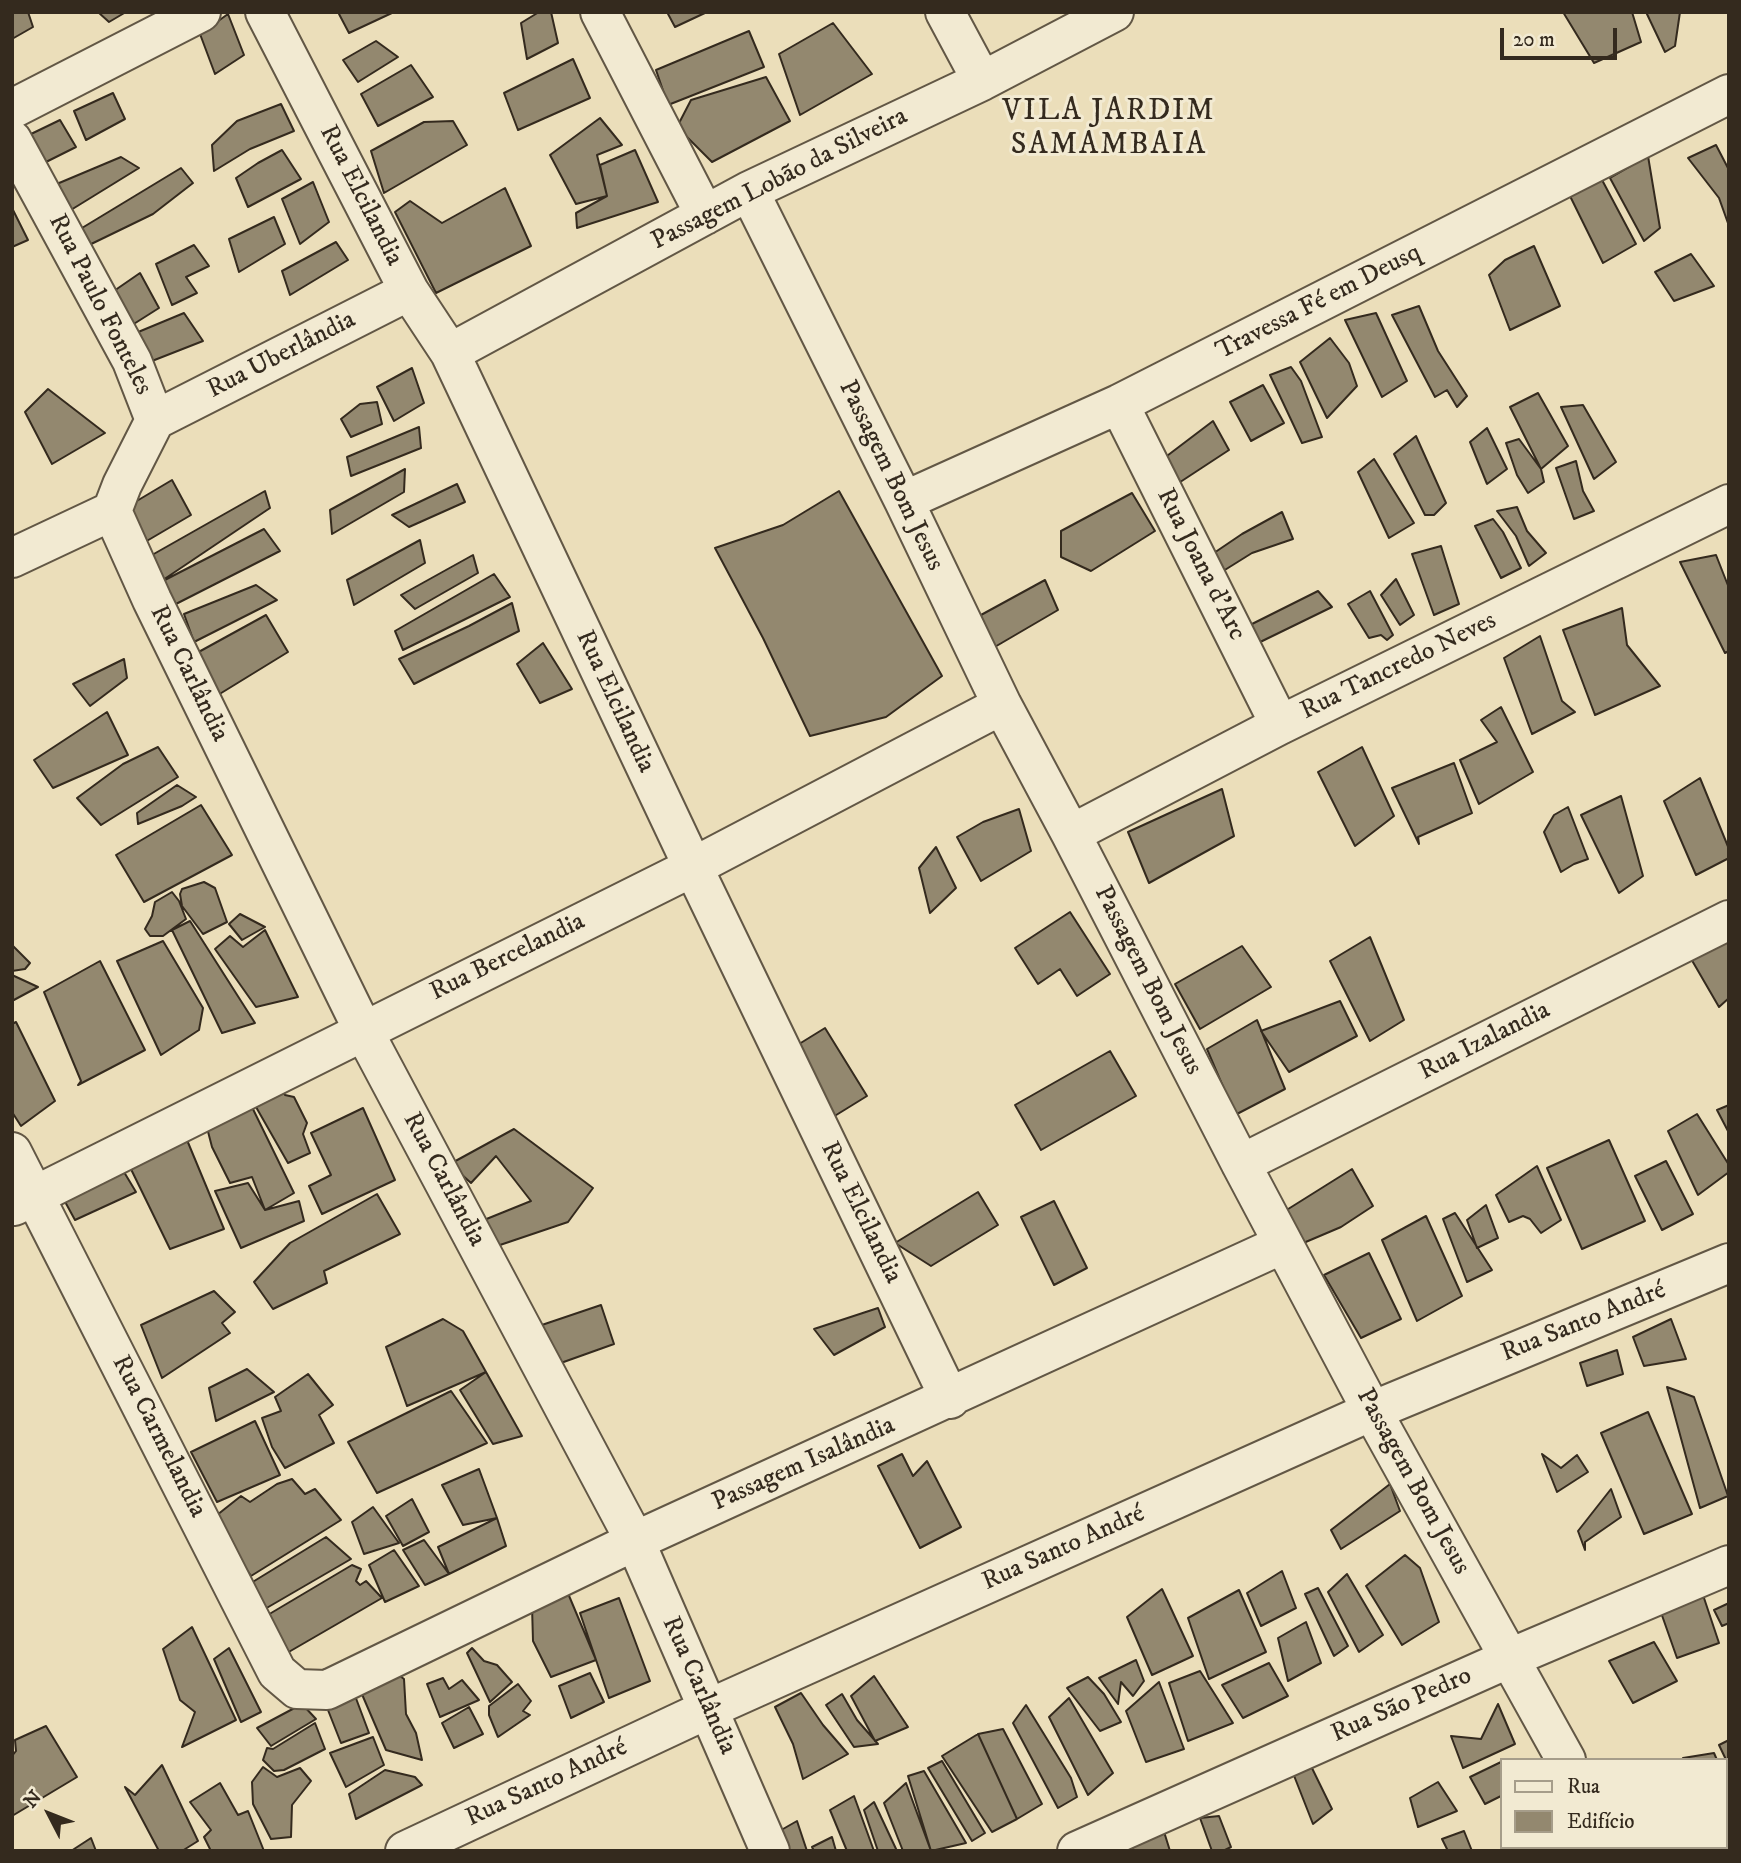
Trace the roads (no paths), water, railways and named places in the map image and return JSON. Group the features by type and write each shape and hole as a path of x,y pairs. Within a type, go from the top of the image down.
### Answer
{"street":[{"path":"12,109 201,12"},
{"name":"Rua Elcilandia","path":"265,12 409,291 450,353 693,867 950,1399"},
{"path":"600,12 705,215"},
{"path":"944,12 982,81"},
{"name":"Passagem Lobão da Silveira","path":"450,353 748,191 982,81 1114,12"},
{"name":"Travessa Fé em Deusq","path":"904,501 1119,404 1729,94"},
{"name":"Rua Paulo Fonteles","path":"12,140 132,361 155,421 122,485 113,511"},
{"name":"Passagem Bom Jesus","path":"748,191 904,501 1002,705 1241,1164 1372,1411 1565,1758"},
{"name":"Rua Uberlândia","path":"155,421 409,291"},
{"name":"Rua Joana d'Arc","path":"1119,404 1280,726"},
{"name":"Rua Tancredo Neves","path":"1071,834 1280,726 1729,504"},
{"path":"12,558 113,511"},
{"name":"Rua Carlândia","path":"113,511 158,612 363,1030 635,1541 770,1851"},
{"name":"Rua Bercelandia","path":"24,1201 693,867 1002,705"},
{"name":"Rua Izalandia","path":"1241,1164 1729,920"},
{"name":"Rua Carmelandia","path":"12,1152 24,1201 277,1672 297,1689 327,1690"},
{"name":"Passagem Isalândia","path":"327,1690 635,1541 950,1399 1283,1244"},
{"name":"Rua Santo André","path":"405,1851 708,1709 1372,1411 1729,1263"},
{"name":"Rua São Pedro","path":"1077,1851 1510,1658 1729,1565"}],"district":[{"name":"VILA JARDIM SAMAMBAIA","path":"1109,130"}]}
